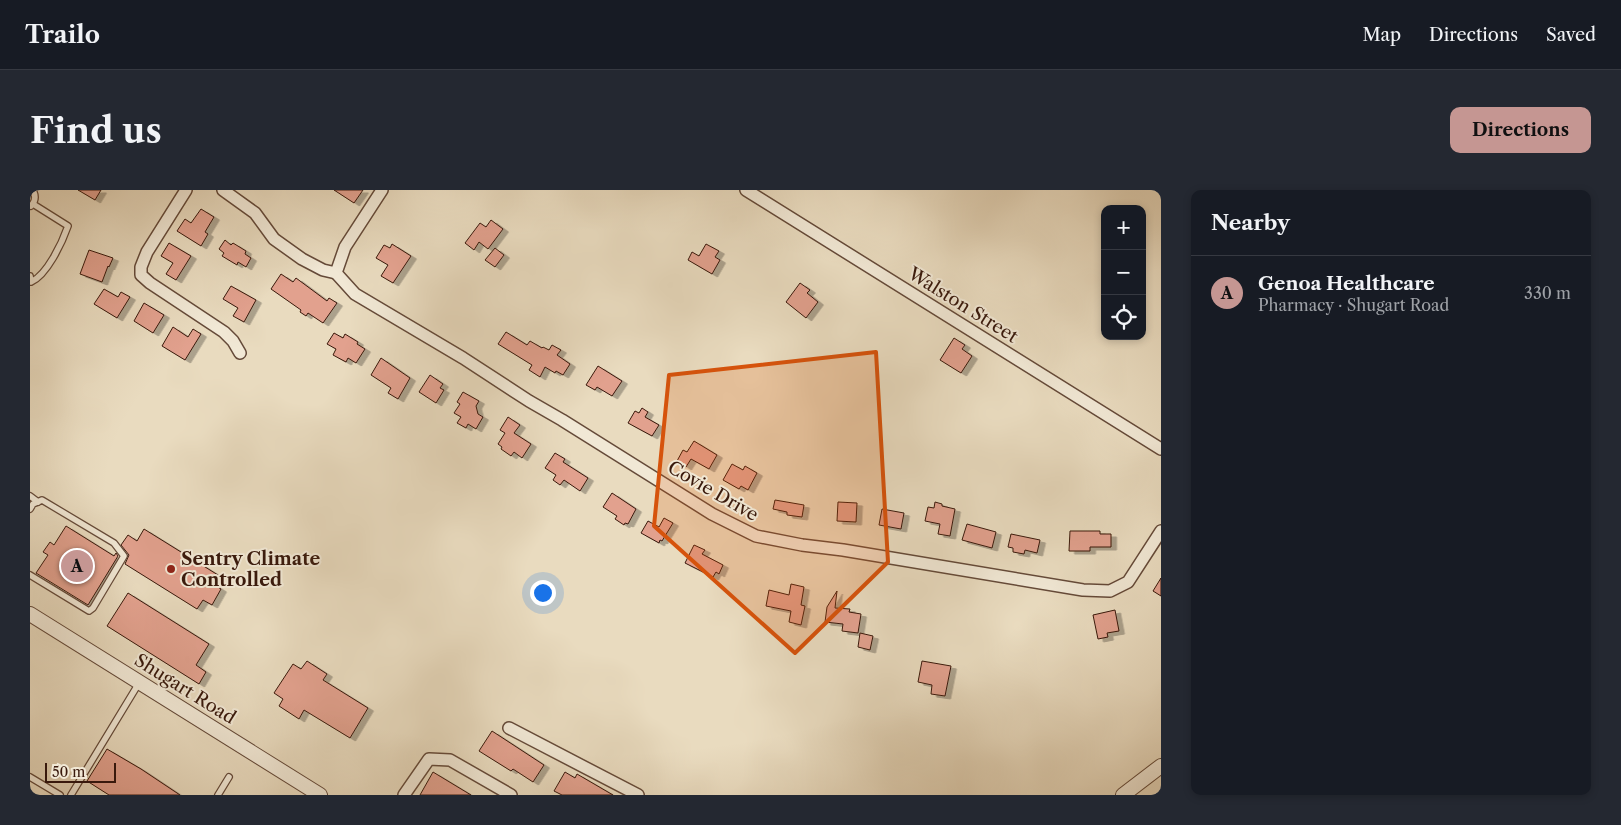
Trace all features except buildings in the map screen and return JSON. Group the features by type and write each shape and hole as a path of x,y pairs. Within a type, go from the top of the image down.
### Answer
{"street":[{"path":"186,190 147,252 141,267 142,275 150,283 224,332 233,341 240,353"},
{"path":"223,190 254,213 274,239 302,259 323,270 336,273 345,247 382,190"},
{"name":"Walston Street","path":"746,190 1161,449"},
{"name":"Covie Drive","path":"336,273 355,294 463,358 712,514 756,536 1083,590 1110,591 1128,582 1161,532"},
{"name":"Shugart Road","path":"30,614 320,795"},
{"path":"509,728 638,795"},
{"path":"404,795 429,759 450,760 511,795"},
{"path":"1123,795 1161,766"}],"lane":[{"path":"30,276 31,282 38,279 61,245 68,226 31,205 35,197 33,190"},
{"path":"30,496 38,502"},
{"path":"30,509 33,504 42,500 114,543 124,556 90,611 30,575"},
{"path":"71,795 139,683"},
{"path":"30,777 60,795"},
{"path":"218,795 229,777"}],"highlighted area":[{"path":"876,352 888,562 795,653 654,526 669,375"}],"place":[{"name":"Genoa Healthcare","path":"77,566"},
{"name":"Sentry Climate Controlled","path":"171,569"}]}
